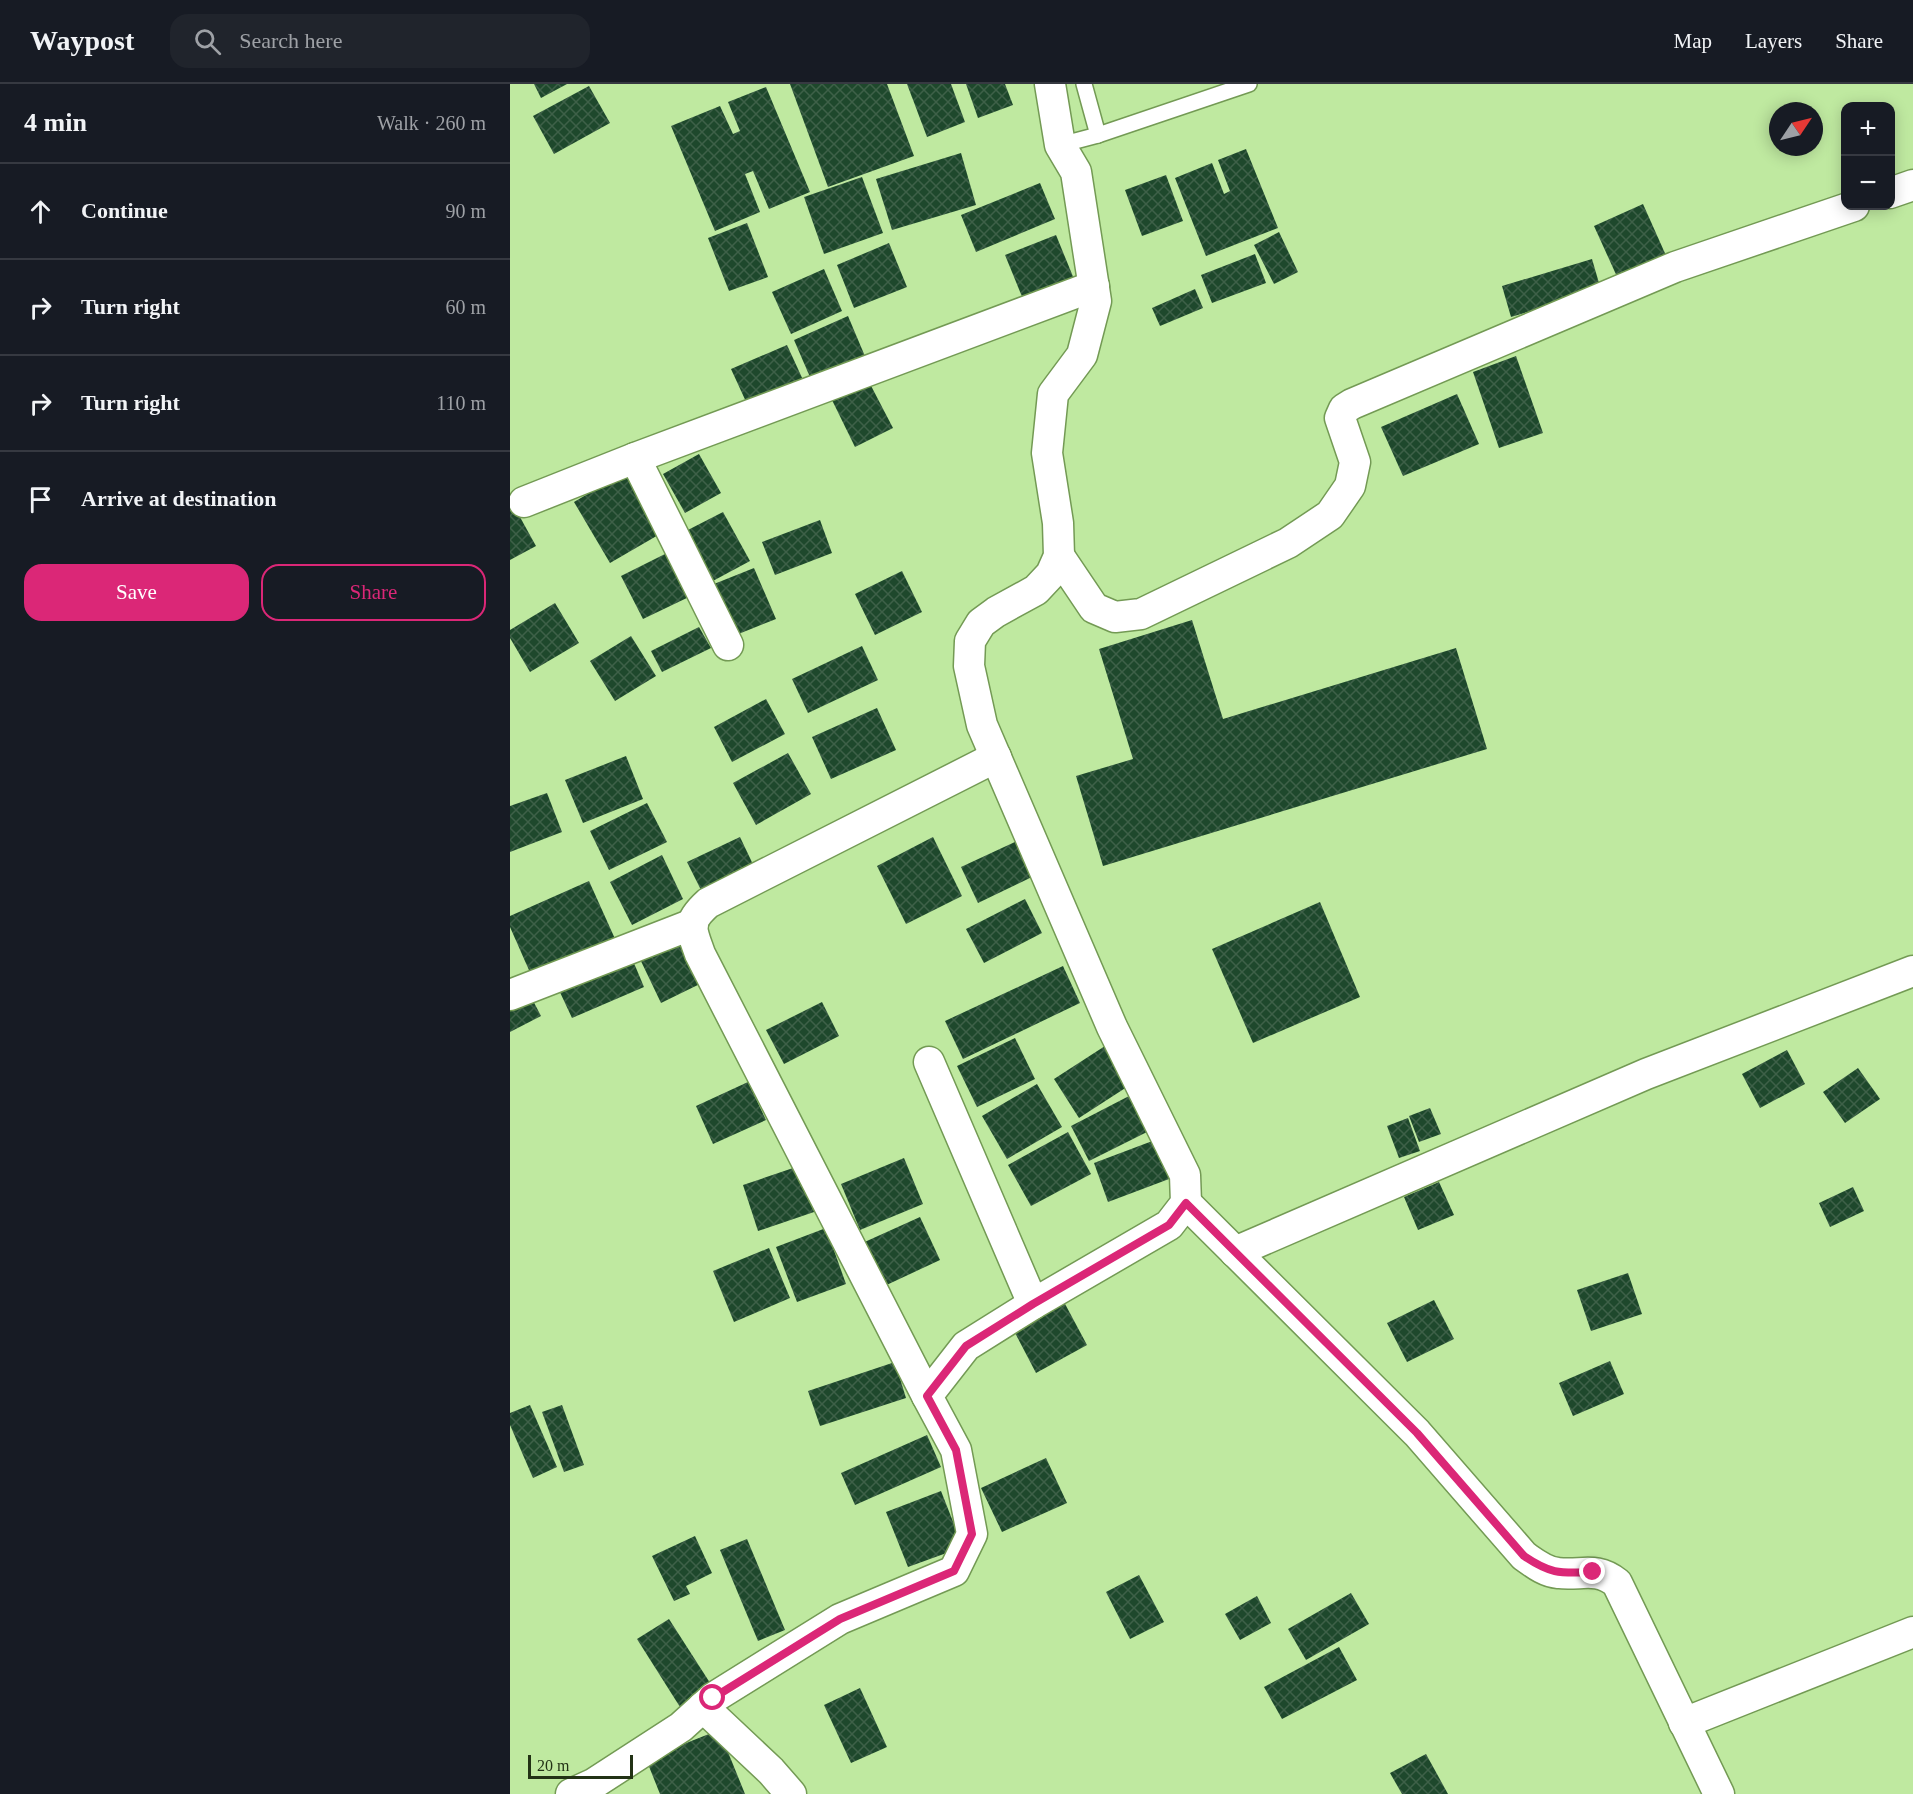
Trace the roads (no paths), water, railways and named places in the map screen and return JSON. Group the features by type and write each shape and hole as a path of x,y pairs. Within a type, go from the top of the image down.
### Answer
{"street":[{"path":"927,1396 966,1346 1169,1225 1186,1203 1185,1175 1112,1027 982,724 969,666 970,641 981,624 996,612 1036,591 1051,574 1059,556 1058,523 1047,453 1053,394 1082,355 1096,302 1076,172 1060,145 1050,84"},
{"path":"1895,191 1913,185"},
{"path":"1059,556 1094,608 1115,617 1141,614 1288,543 1330,515 1350,486 1355,462 1340,418 1344,409 1352,404 1675,267 1842,210"},
{"path":"524,502 635,458 1094,286"},
{"path":"635,458 728,645"},
{"path":"571,1794 593,1784 681,1727 713,1698 840,1619 954,1571 972,1534 956,1450 700,954 692,930 694,915 708,903 996,757"},
{"path":"510,995 693,924"},
{"path":"1235,1252 1646,1074 1913,971"},
{"path":"929,1062 1033,1304"},
{"path":"1186,1203 1417,1433 1524,1556 1541,1568 1557,1573 1593,1572 1607,1575 1617,1583 1719,1794"},
{"path":"1684,1723 1913,1632"},
{"path":"703,1707 771,1771 791,1794"}],"lane":[{"path":"1084,84 1098,135"},
{"path":"1060,145 1098,135 1249,84"}]}
